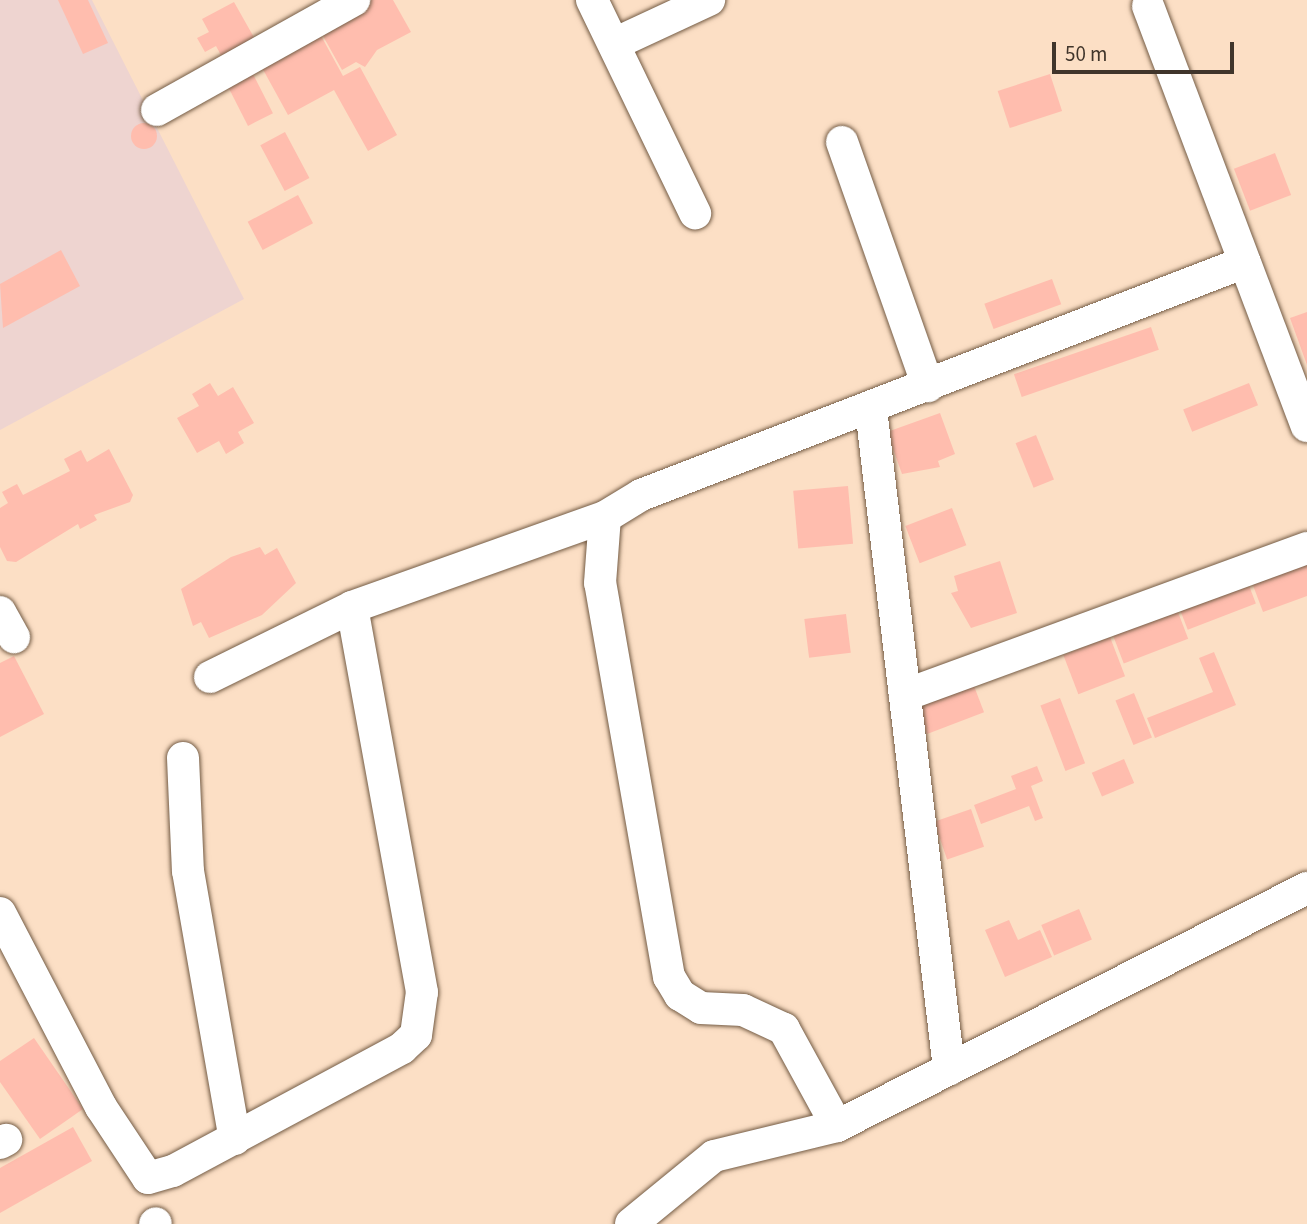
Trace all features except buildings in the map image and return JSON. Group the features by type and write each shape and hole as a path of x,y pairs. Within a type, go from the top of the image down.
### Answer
{"street":[{"path":"157,110 354,0"},
{"path":"592,0 695,213"},
{"path":"614,44 709,0"},
{"path":"1139,6 1245,262 1307,426"},
{"path":"842,142 928,386"},
{"path":"210,677 352,607 605,517 641,495 871,409 1245,262"},
{"path":"871,409 949,1069"},
{"path":"605,517 600,583 669,977 680,995 701,1008 743,1010 784,1029 837,1126"},
{"path":"905,695 1307,548"},
{"path":"0,913 139,1172 161,1177 402,1048 416,1035 422,1016 352,607"},
{"path":"183,758 188,871 235,1139"},
{"path":"631,1224 714,1156 837,1126 1307,888"}],"shaded area":[{"path":"0,0 92,0 244,299 0,430"}]}
